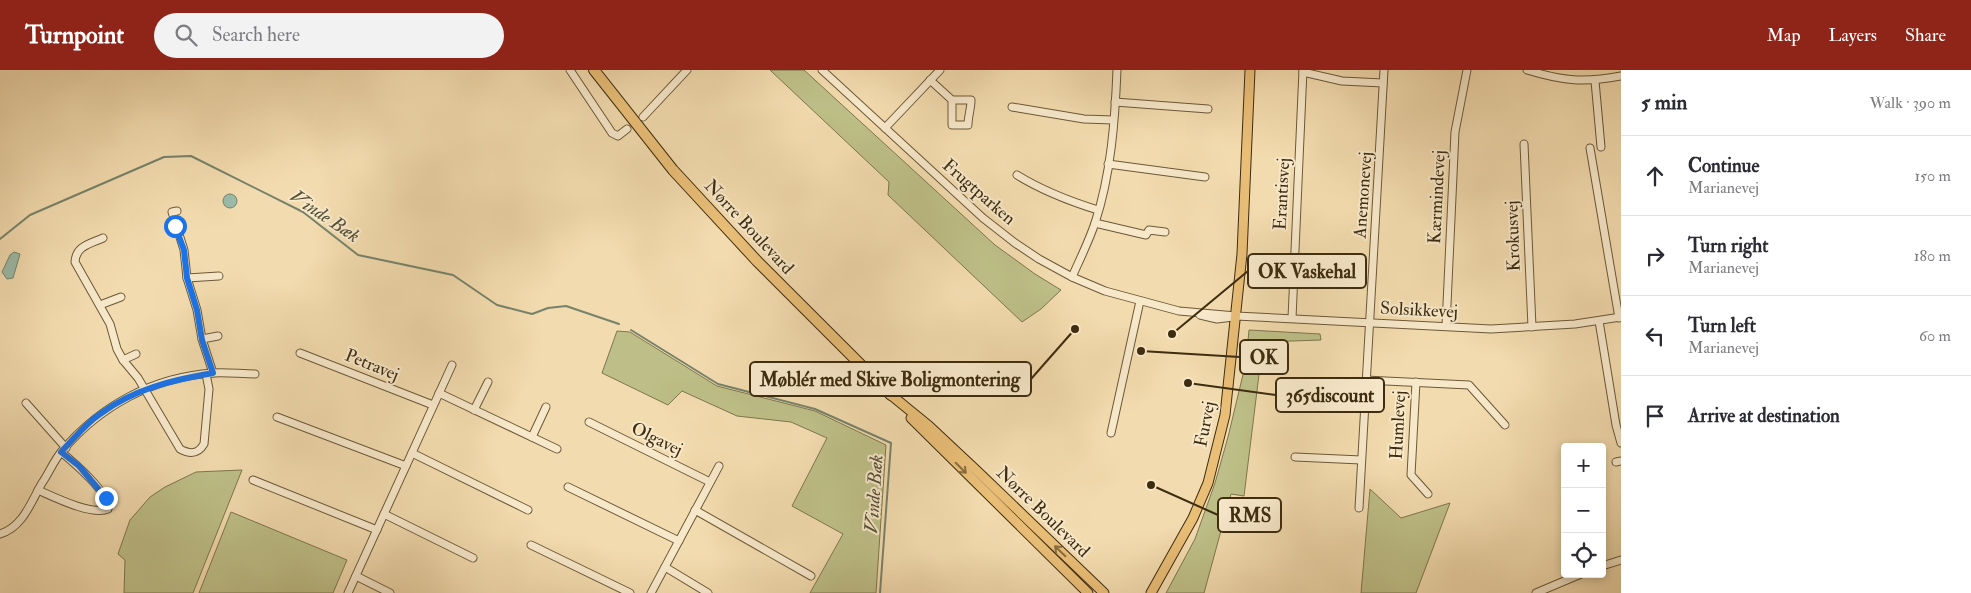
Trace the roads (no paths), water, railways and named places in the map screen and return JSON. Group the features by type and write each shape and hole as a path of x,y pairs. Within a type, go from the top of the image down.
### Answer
{"highway":[{"name":"Nørre Boulevard","path":"594,70 674,170 745,248 891,395"}],"main road":[{"name":"Furvej","path":"1154,591 1193,518 1210,475 1225,415 1242,254 1250,70"},
{"name":"Nørre Boulevard","path":"891,395 916,423 1088,593"},
{"name":"Nørre Boulevard","path":"891,395 929,426 1104,593"},
{"path":"1031,537 1042,553 1080,593"}],"street":[{"path":"570,70 612,134 618,136 627,130"},
{"path":"644,117 687,70"},
{"name":"Frugtparken","path":"822,70 983,218 1039,259 1072,277 1105,291 1195,313 1236,316"},
{"path":"1072,277 1095,223 1108,164 1117,70"},
{"name":"Anemonevej","path":"1369,322 1384,70"},
{"name":"Kærmindevej","path":"1446,326 1455,132 1467,70"},
{"path":"1527,70 1551,77 1595,81 1621,76"},
{"path":"885,128 930,80 936,71"},
{"name":"Erantisvej","path":"1292,318 1303,71 1342,81 1384,83"},
{"path":"930,80 952,100"},
{"path":"1595,81 1601,147"},
{"path":"1115,102 1208,109"},
{"path":"1012,107 1084,119 1113,120"},
{"name":"Krokusvej","path":"1524,144 1532,327"},
{"path":"1590,148 1620,317"},
{"path":"1108,164 1205,177"},
{"path":"1017,175 1038,188 1067,201 1098,210"},
{"path":"103,238 79,248 75,255 75,262 110,324 122,360 138,378 180,449 187,453 195,453 200,451 204,444 210,374 197,310 187,278 184,250 172,212 177,211"},
{"path":"1095,223 1146,235 1149,230 1165,232"},
{"path":"187,278 219,276"},
{"path":"100,305 121,297"},
{"path":"1111,433 1140,301"},
{"name":"Solsikkevej","path":"1236,316 1491,329 1600,321 1620,317"},
{"path":"1600,321 1616,425 1621,442"},
{"name":"Humlevej","path":"1359,508 1369,322"},
{"path":"202,340 218,336"},
{"name":"Petravej","path":"300,353 433,406"},
{"path":"122,360 136,354"},
{"path":"348,593 452,365"},
{"path":"0,534 16,525 25,515 63,450 99,414 144,389 175,379 210,374 255,374"},
{"name":"Humlevej","path":"1366,380 1469,385 1505,425"},
{"path":"474,410 488,382"},
{"name":"Humlevej","path":"1416,382 1411,475 1428,494"},
{"path":"439,393 557,449"},
{"path":"26,403 109,505 108,509 98,511 38,490"},
{"path":"532,438 546,407"},
{"path":"277,417 406,466"},
{"name":"Olgavej","path":"589,422 710,482"},
{"path":"412,453 528,510"},
{"name":"Humlevej","path":"1295,457 1361,460"},
{"path":"651,593 719,466"},
{"path":"253,480 377,530"},
{"path":"568,487 679,541"},
{"path":"695,510 811,576"},
{"path":"384,514 473,558"},
{"path":"531,545 630,593"},
{"path":"1606,565 1621,560"},
{"path":"665,568 708,593"},
{"path":"356,576 390,593"},
{"path":"1536,593 1572,578"}],"waterway":[{"name":"Vinde Bæk","path":"0,239 30,215 164,157 191,156 303,212 358,255 453,275 497,305 532,314 548,308 566,306 619,324"},
{"name":"Vinde Bæk","path":"631,330 718,384 815,409 891,443 880,593"}],"place":[{"name":"Møblér med Skive Boligmontering","path":"1075,329"},
{"name":"OK Vaskehal","path":"1172,334"},
{"name":"OK","path":"1141,351"},
{"name":"365discount","path":"1188,383"},
{"name":"RMS","path":"1151,485"}]}
